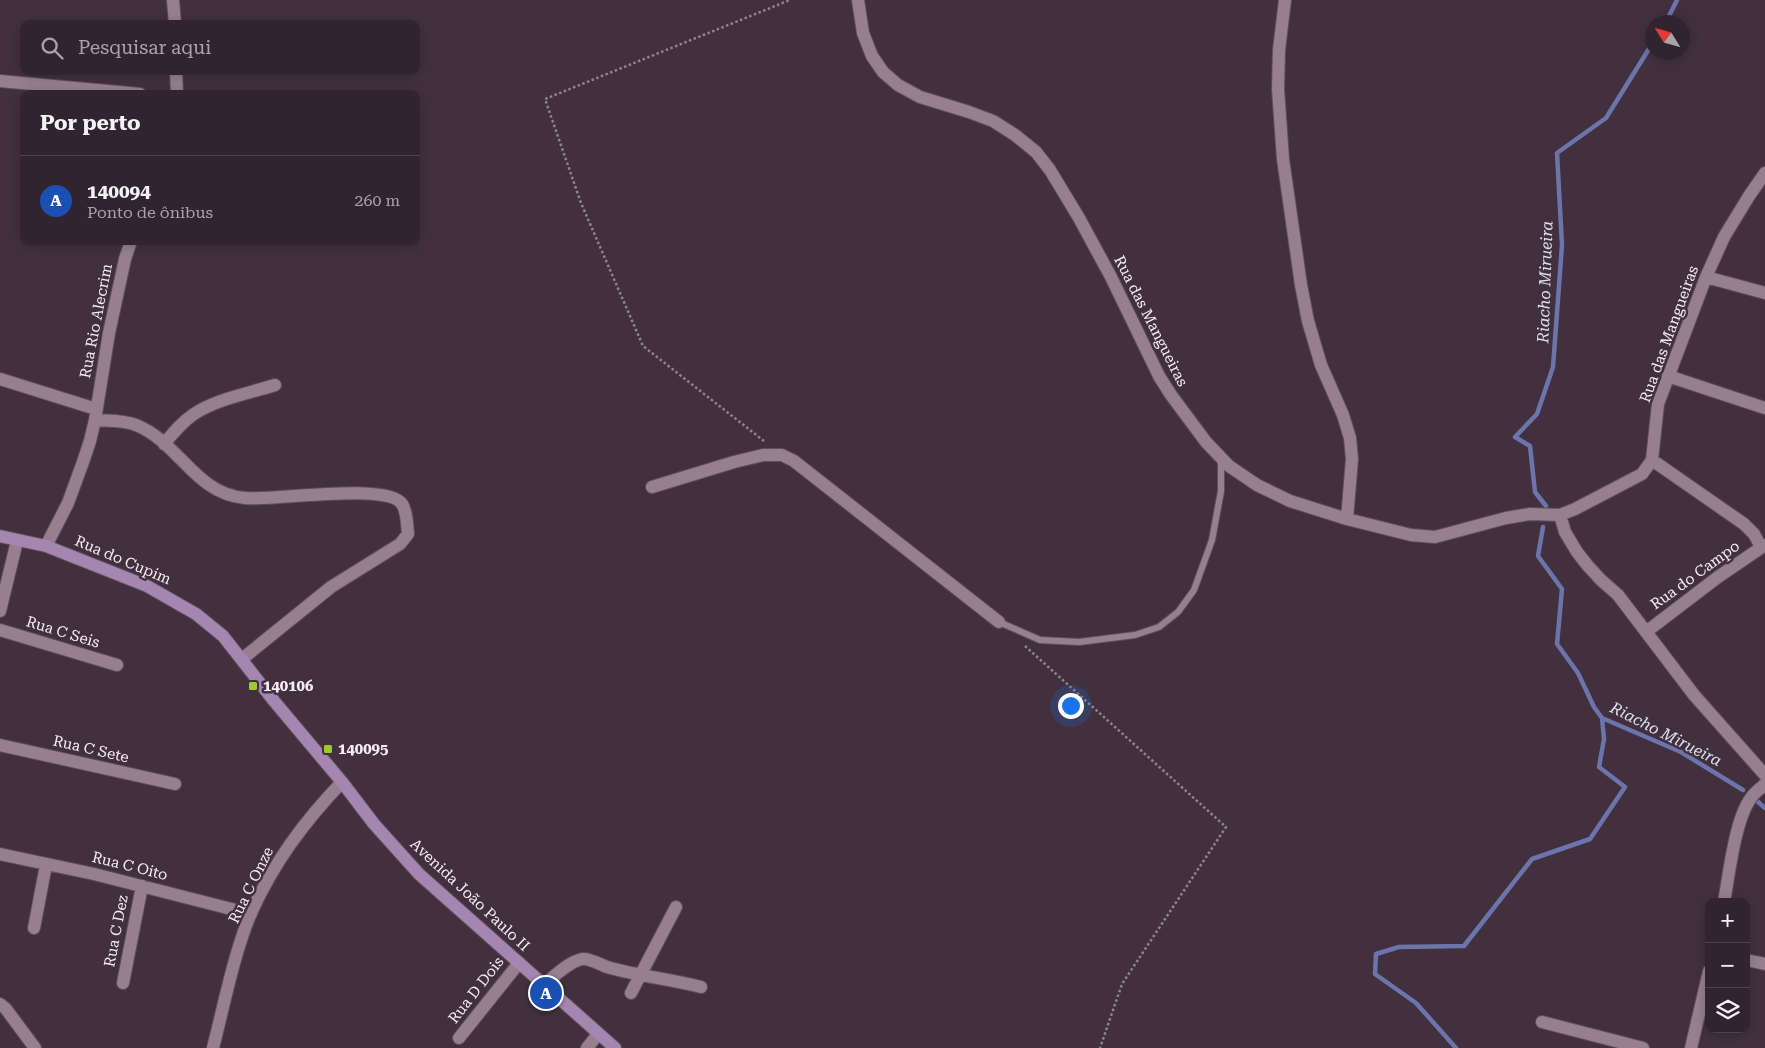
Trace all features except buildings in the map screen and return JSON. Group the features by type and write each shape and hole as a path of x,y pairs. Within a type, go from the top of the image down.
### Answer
{"main road":[{"name":"Rua do Cupim","path":"0,536 46,546 147,586 196,614 223,636"},
{"name":"Avenida João Paulo II","path":"223,636 374,824 419,874 614,1048"}],"street":[{"path":"174,0 174,20"},
{"name":"Rua das Mangueiras","path":"858,0 863,33 872,56 883,72 898,85 920,96 993,122 1015,135 1036,152 1050,170 1079,218 1170,395 1206,442 1229,466 1265,489 1290,501 1347,519 1411,535 1435,537 1506,518 1530,514 1560,515 1642,474 1652,460 1658,404 1706,277 1729,229 1765,173"},
{"path":"1285,0 1279,50 1278,89 1283,159 1308,321 1321,365 1343,415 1350,438 1352,459 1347,519"},
{"path":"176,75 176,90"},
{"path":"0,81 97,90"},
{"name":"Rua Rio Alecrim","path":"46,546 76,484 83,462 96,414 108,333 130,245"},
{"path":"1706,277 1765,294"},
{"path":"1668,376 1765,408"},
{"path":"0,379 96,414 136,425 148,431 205,483 218,492 230,496 246,498 332,493 374,494 392,497 402,504 408,534 400,544 331,587 242,659"},
{"path":"164,444 184,421 196,413 220,402 275,385"},
{"path":"652,487 734,462 763,455 782,455 801,466 999,622"},
{"path":"1652,460 1744,524 1763,546"},
{"path":"1560,515 1565,532 1577,552 1601,580 1618,595 1694,695 1765,775"},
{"path":"0,611 17,541"},
{"name":"Rua do Campo","path":"1646,632 1718,577 1763,546"},
{"name":"Rua C Seis","path":"0,630 118,665"},
{"name":"Rua C Sete","path":"0,745 175,784"},
{"name":"Rua C Onze","path":"213,1048 235,964 251,914 266,882 290,843 312,813 342,782"},
{"path":"1725,898 1733,848 1741,820 1750,799 1765,784"},
{"name":"Rua C Oito","path":"0,854 94,874 251,914"},
{"path":"34,928 46,865"},
{"name":"Rua C Dez","path":"123,983 142,886"},
{"path":"631,993 676,907"},
{"path":"543,985 581,959 701,988"},
{"path":"1750,961 1765,964"},
{"name":"Rua D Dois","path":"459,1038 519,963"},
{"path":"1691,1048 1705,988"},
{"path":"0,1004 6,1009 35,1048"},
{"path":"1542,1022 1643,1048"},
{"path":"587,1048 598,1034"}],"lane":[{"path":"999,622 1040,640 1079,642 1136,635 1159,627 1178,612 1194,590 1212,540 1221,491 1221,458"}],"path":[{"path":"782,455 643,346 581,203 545,99 790,0"},
{"path":"1021,642 1226,827 1122,984 1100,1048"}],"waterway":[{"name":"Riacho Mirueira","path":"1670,15 1677,0"},
{"name":"Riacho Mirueira","path":"1546,506 1535,492 1530,446 1515,437 1537,414 1553,367 1562,245 1557,153 1606,118 1645,55"},
{"name":"Riacho Mirueira","path":"1543,527 1538,556 1562,589 1557,644 1578,673 1594,707 1602,718 1681,752 1743,790"},
{"path":"1456,1048 1416,1003 1375,974 1376,954 1399,947 1464,946 1532,859 1590,839 1625,787 1599,767 1604,739 1602,718"},
{"name":"Riacho Mirueira","path":"1757,801 1765,808"}],"place":[{"name":"140106","path":"253,686"},
{"name":"140095","path":"328,749"},
{"name":"140094","path":"546,993"}]}
